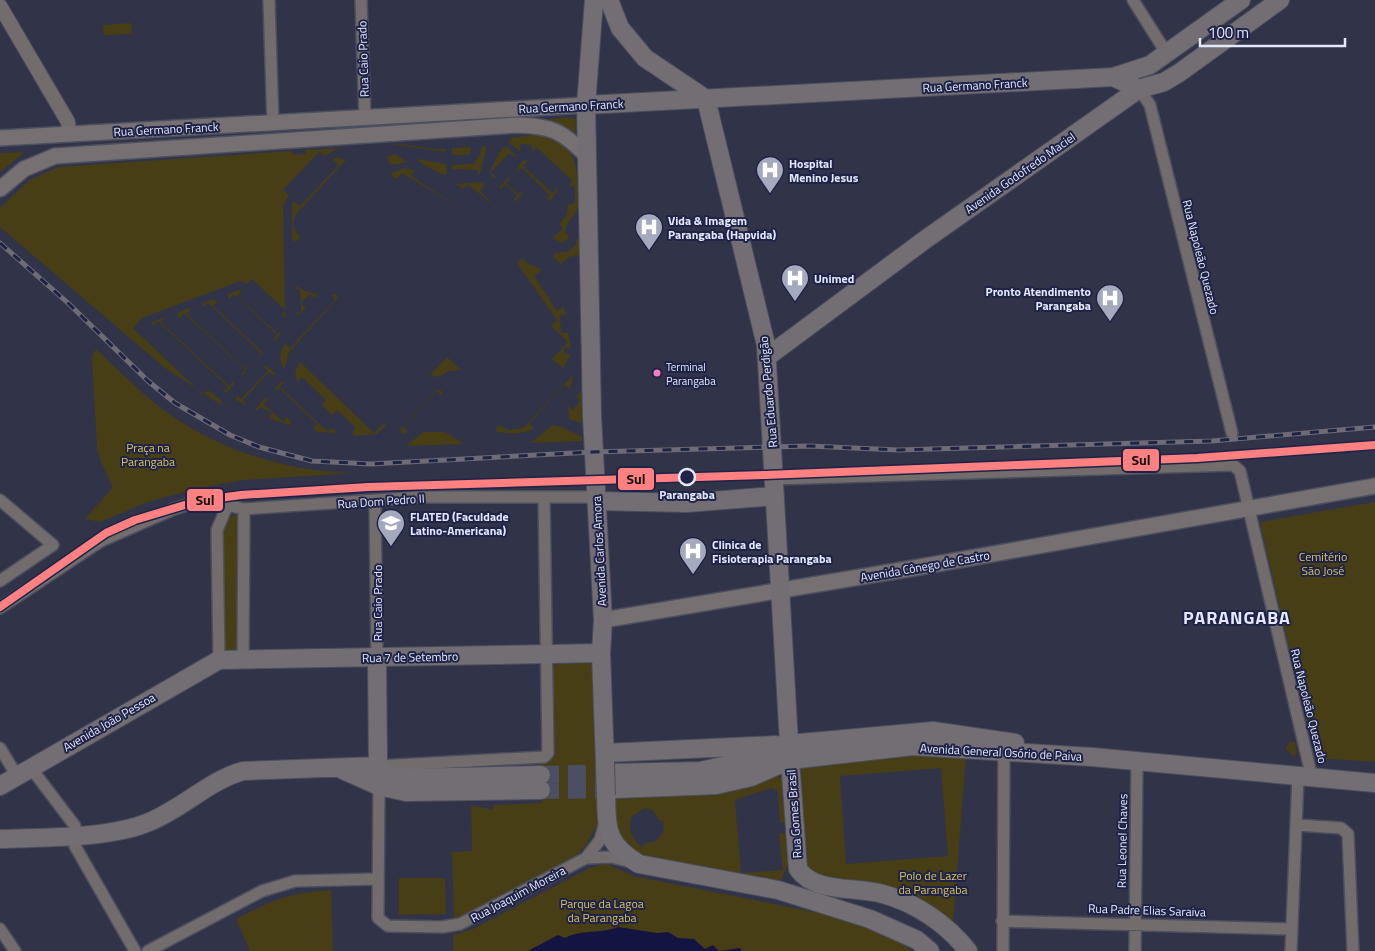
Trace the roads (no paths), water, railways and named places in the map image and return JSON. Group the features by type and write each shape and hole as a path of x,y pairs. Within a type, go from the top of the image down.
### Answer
{"main road":[{"name":"Avenida Carlos Amora","path":"594,0 586,105 585,212 596,499 603,620 601,653 609,775 606,821 619,849 639,864"},
{"path":"609,0 620,28 645,58 706,99"},
{"path":"1113,77 1150,65 1241,0"},
{"name":"Avenida Godofredo Maciel","path":"767,357 926,239 1139,89 1164,82 1179,73 1280,0"},
{"name":"Rua Germano Franck","path":"0,138 1113,77 1139,89"},
{"name":"Rua Eduardo Perdigão","path":"706,99 766,345 782,589 789,752"},
{"name":"Rua Germano Franck","path":"0,189 24,169 55,156 516,125 545,126 556,130 565,134 587,156"},
{"path":"0,181 18,164 69,134"},
{"name":"Avenida Cônego de Castro","path":"603,620 1248,510 1375,486"},
{"name":"Rua Dom Pedro II","path":"596,499 687,503 775,487"},
{"name":"Rua 7 de Setembro","path":"219,660 601,653"},
{"name":"Rua Caio Prado","path":"377,658 378,766"},
{"name":"Avenida João Pessoa","path":"0,786 219,660"},
{"name":"Avenida General Osório de Paiva","path":"609,775 716,785 751,777 789,752 913,746 1004,747 1375,783"},
{"path":"609,775 789,752"},
{"name":"Rua Gomes Brasil","path":"789,752 798,869 813,883 884,894 913,906 946,929 968,951"},
{"path":"0,839 112,831 149,822 225,777 243,771 378,766 396,777 541,782 418,793 379,786 340,768"},
{"name":"Rua Joaquim Moreira","path":"639,864 778,890"},
{"path":"778,890 788,886 794,879 798,869"},
{"path":"778,890 870,919 917,940 930,951"}],"street":[{"path":"269,0 273,124"},
{"name":"Rua Caio Prado","path":"361,0 365,118"},
{"path":"1133,0 1167,54"},
{"path":"0,6 68,122 69,134"},
{"name":"Rua Napoleão Quezado","path":"1139,89 1150,105 1232,433"},
{"name":"Rua Dom Pedro II","path":"775,487 1223,465 1237,467"},
{"name":"Rua Napoleão Quezado","path":"1237,467 1248,510 1305,777 1296,825 1291,951"},
{"name":"Rua Dom Pedro II","path":"0,608 66,562 122,530 193,503 209,501 244,508 420,497 596,499"},
{"path":"378,766 544,757 548,753 544,498"},
{"path":"0,500 52,545 0,581"},
{"name":"Rua Caio Prado","path":"375,501 377,658"},
{"path":"219,660 218,530 228,504"},
{"path":"242,659 244,508"},
{"path":"1003,951 1004,747"},
{"path":"0,748 75,826 75,846 135,951"},
{"name":"Rua Leonel Chaves","path":"1135,951 1137,761"},
{"path":"148,951 262,890 295,881 378,879 379,786"},
{"name":"Rua Joaquim Moreira","path":"378,879 378,918 388,926 442,927 460,924 586,858 600,840 606,821"},
{"path":"1296,825 1341,828 1348,834 1352,951"},
{"name":"Rua Joaquim Moreira","path":"586,858 611,857 639,864"},
{"name":"Rua Padre Elias Saraiva","path":"1002,921 1291,928"},
{"path":"0,929 15,951"}],"tunnel":[{"path":"541,775 614,773"},
{"path":"541,790 615,789"}],"railway":[{"path":"0,243 68,303 148,381 175,403 230,435 259,447 312,461 371,464 593,452 809,446 898,450 1212,441 1375,427"}],"place":[{"name":"Hospital Menino Jesus","path":"770,194"},
{"name":"Vida & Imagem Parangaba (Hapvida)","path":"649,251"},
{"name":"Unimed","path":"795,302"},
{"name":"Pronto Atendimento Parangaba","path":"1110,322"},
{"name":"Terminal Parangaba","path":"657,373"},
{"name":"Parangaba","path":"687,477"},
{"name":"FLATED (Faculdade Latino-Americana)","path":"391,547"},
{"name":"Clinica de Fisioterapia Parangaba","path":"693,575"}],"district":[{"name":"PARANGABA","path":"1237,617"}],"park label":[{"name":"Praça na Parangaba","path":"148,454"},
{"name":"Cemitério São José","path":"1323,563"},
{"name":"Polo de Lazer da Parangaba","path":"933,882"},
{"name":"Parque da Lagoa da Parangaba","path":"602,910"}]}
